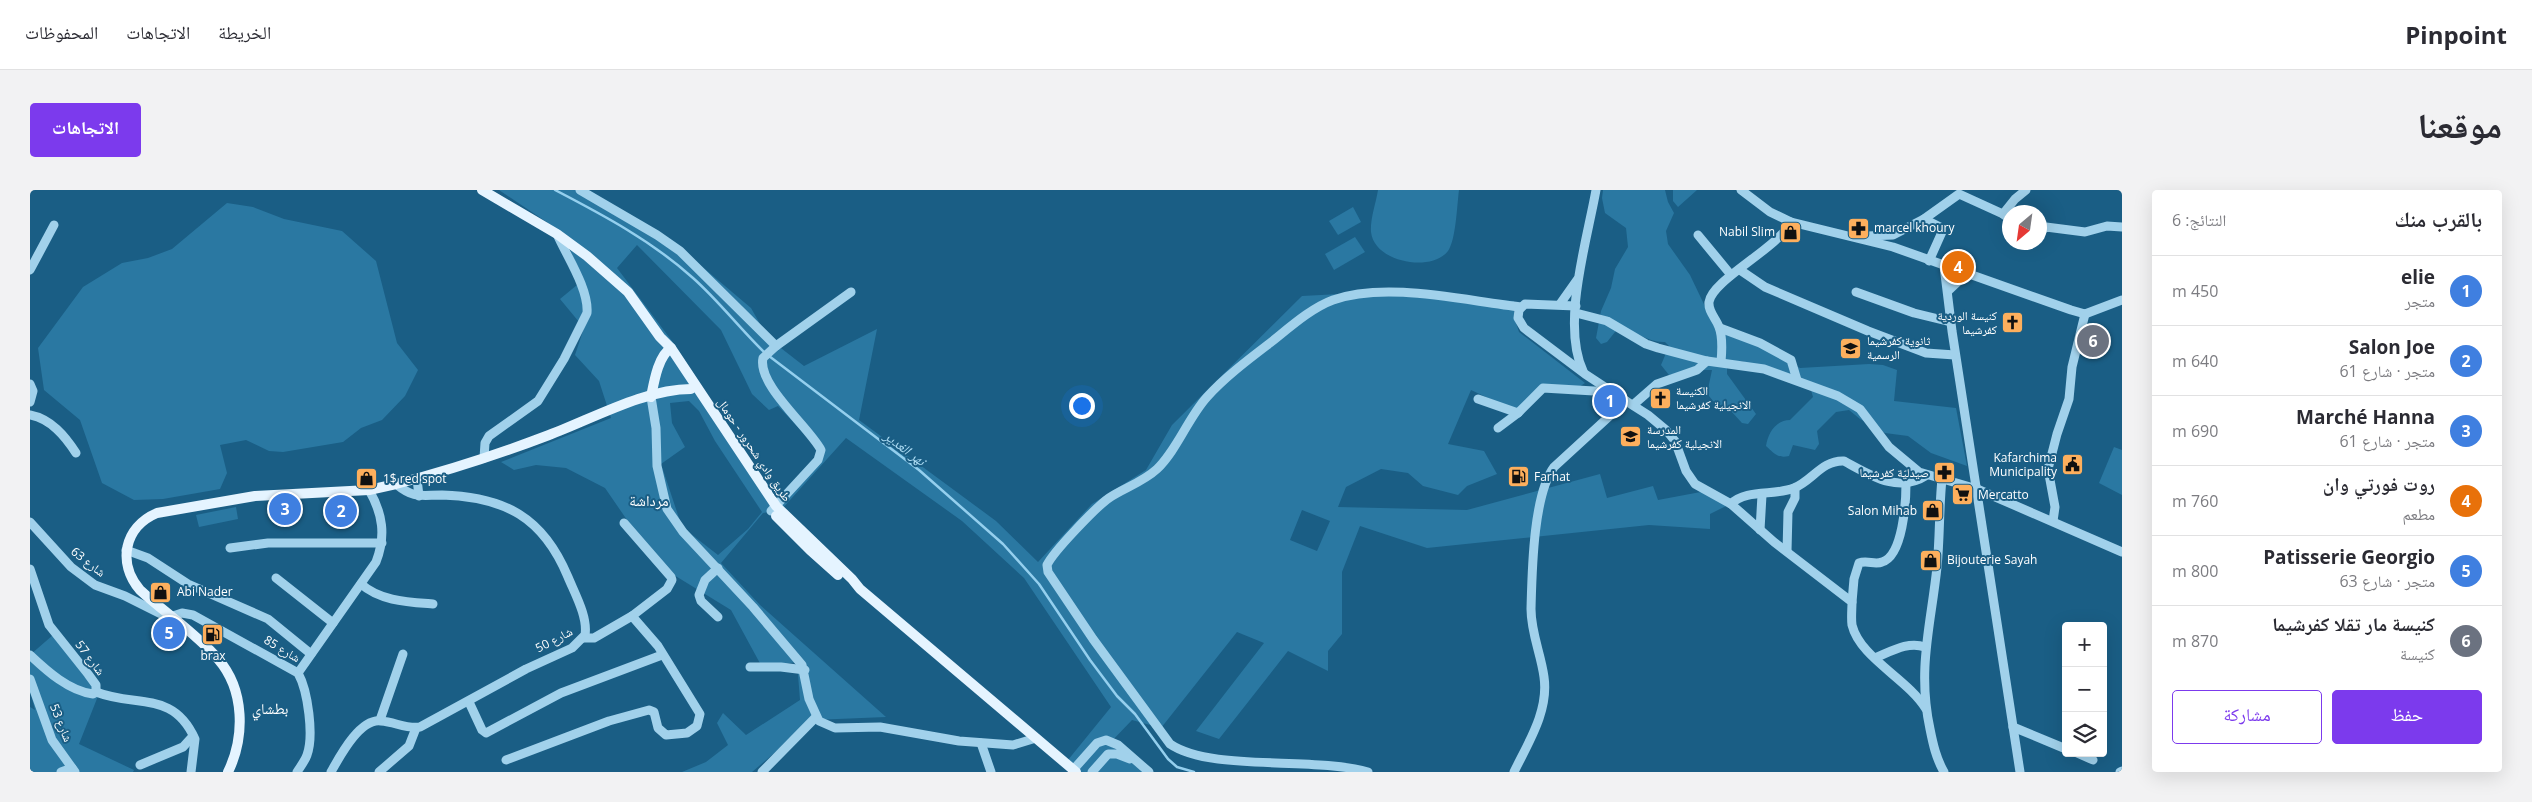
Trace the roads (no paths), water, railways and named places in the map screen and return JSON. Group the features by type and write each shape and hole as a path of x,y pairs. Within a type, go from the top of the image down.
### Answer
{"main road":[{"name":"طريق وادي شحرور - حومال","path":"482,190 556,234 587,256 628,292 669,350 774,509 812,548 852,579 860,588 1075,771"},
{"name":"طريق وادي شحرور - حومال","path":"669,350 691,389 706,407"},
{"path":"651,397 656,374 669,350"},
{"path":"228,772 237,749 240,728 234,689 220,660 134,583 125,561 126,550 136,528 143,521 157,513 255,496 369,490 417,479 550,435 608,410 672,390 691,389"}],"street":[{"path":"581,190 658,235 680,251 774,348"},
{"path":"1585,374 1575,348 1576,309 1579,276 1596,190"},
{"path":"1741,190 1770,212 1791,222 1854,236 2085,314 2122,300"},
{"path":"2012,205 2015,199 2026,190"},
{"path":"1854,236 1893,235 1924,219 1959,194 2002,215"},
{"path":"1924,219 1940,227 1942,232 1929,261"},
{"path":"1721,362 1720,328 1709,308 1709,300 1715,290 1776,239 1791,222"},
{"path":"30,270 54,225"},
{"path":"2047,227 2085,232 2107,226 2122,227"},
{"path":"484,458 485,443 489,436 538,401 564,358 587,313 586,298 582,286 556,234"},
{"path":"1698,235 1731,275"},
{"path":"1944,266 2020,772"},
{"path":"1740,270 1765,287 1868,331 1926,353 1956,354"},
{"path":"1948,290 1966,274"},
{"path":"1560,304 1579,276"},
{"path":"774,509 818,460 821,450 784,406 763,369 763,358 851,292"},
{"path":"1856,292 1914,313 1951,322"},
{"path":"1368,772 1332,767 1245,769 1209,765 1185,758 1170,744 1093,639 1048,572 1047,565 1108,499 1152,474 1195,412 1213,391 1263,349 1324,304 1349,296 1386,293 1442,295 1521,307 1528,304 1560,304 1606,321 1646,344 1707,361 1764,369 1838,396 1855,406 1898,456 1911,468 1927,475 1977,489 2122,552"},
{"path":"1521,307 1518,314 1522,325 1585,374 1648,415 1675,441 1686,471 1695,484 1731,504 1760,530 1852,602"},
{"path":"2053,522 2055,507 2048,473 2057,434 2069,398 2072,366 2085,314"},
{"path":"1720,328 1760,343 1791,360 1797,380"},
{"path":"1560,354 1570,354 1575,348"},
{"path":"1514,772 1539,718 1545,689 1543,669 1531,621 1531,609 1536,531 1546,479 1554,467 1629,403 1656,384 1697,370 1707,361"},
{"path":"30,384 33,391 30,402"},
{"path":"1498,428 1518,413 1543,388 1612,392"},
{"path":"651,397 656,428 658,466 667,509 682,532 718,568 791,651 805,670 809,699 816,717 826,725 835,728 880,727 933,738 1013,745 1036,738"},
{"path":"1478,399 1518,413"},
{"path":"30,415 42,418 55,427 76,453"},
{"path":"1731,504 1742,496 1762,495 1795,488 1822,467 1838,461 1844,461 1877,479 1892,483 1906,483 1927,475"},
{"path":"417,479 419,496"},
{"path":"1942,479 1937,568 1925,647 1926,709 1935,754 1944,772"},
{"path":"1906,483 1904,508 1897,547 1891,557 1880,563 1859,563 1854,579 1852,625 1864,647 1918,695 1926,709"},
{"name":"شارع 50","path":"396,484 408,494 419,496 442,495 495,501 525,517 540,529 556,550 576,596 586,628 584,638 572,648 526,669 469,702 416,728"},
{"path":"1787,551 1788,512 1795,498 1795,488"},
{"path":"298,673 373,569 382,543 381,516 369,490"},
{"path":"1760,530 1762,495"},
{"name":"شارع 63","path":"30,522 65,561 88,580 170,617"},
{"path":"584,638 594,638 632,616 667,589 672,580 624,523"},
{"path":"230,548 268,543 382,543"},
{"path":"126,550 148,558 188,584 268,619 311,654"},
{"path":"718,568 705,580 699,595 701,600 718,617"},
{"name":"شارع 57","path":"30,570 49,625 96,685 96,692 93,694 85,693 73,687 30,655"},
{"path":"276,578 333,623"},
{"path":"361,584 373,594 408,602 433,604"},
{"path":"170,617 178,613 187,613 182,627"},
{"name":"شارع 85","path":"187,613 240,639 298,673 305,690 309,737 307,755 296,772"},
{"path":"506,760 609,721 649,710 654,712 658,728 666,736 674,736 694,730 700,721 700,714 658,646 632,616"},
{"path":"1876,658 1907,645 1918,644 1925,647"},
{"path":"380,720 403,654"},
{"path":"469,702 482,730 486,733 561,694 662,655"},
{"path":"750,667 781,667 805,670"},
{"name":"شارع 53","path":"30,679 52,740 73,770"},
{"path":"96,692 115,698 170,708 182,718 194,736 196,745 191,772"},
{"path":"762,772 816,717"},
{"path":"331,772 346,747 360,730 368,724 380,720 416,728 408,746 379,772"},
{"path":"2013,727 2062,746"},
{"path":"140,765 183,747 194,736"},
{"path":"1075,771 1092,748 1102,740 1118,745 1149,772"},
{"path":"981,742 991,772"},
{"path":"1092,772 1108,754 1121,755 1138,763"},
{"path":"2086,757 2093,760"},
{"path":"61,772 73,770"}],"waterway":[{"name":"نهر الغدير","path":"555,190 627,230 661,252 712,296 765,353"},
{"name":"نهر الغدير","path":"769,356 919,470 1003,544 1039,584 1090,660 1117,696 1135,714 1168,759 1177,767 1194,772"}],"place":[{"name":"marcel khoury","path":"1858,228"},
{"name":"Nabil Slim","path":"1791,232"},
{"name":"روت فورتي وان","path":"1958,267"},
{"name":"كنيسة الوردية كفرشيما","path":"2013,323"},
{"name":"كنيسة مار تقلا كفرشيما","path":"2093,341"},
{"name":"ثانوية كفرشيما الرسمية","path":"1851,348"},
{"name":"الكنيسة الانجيلية كفرشيما","path":"1660,398"},
{"name":"elie","path":"1610,401"},
{"name":"المدرسة الانجيلية كفرشيما","path":"1631,437"},
{"name":"Kafarchima Municipality","path":"2073,465"},
{"name":"صيدليّة كفرشيما","path":"1945,473"},
{"name":"Farhat","path":"1518,477"},
{"name":"1$ red spot","path":"367,479"},
{"name":"Mercatto","path":"1962,495"},
{"name":"Marché Hanna","path":"285,509"},
{"name":"Salon Joe","path":"341,511"},
{"name":"Salon Mihab","path":"1933,511"},
{"name":"Bijouterie Sayah","path":"1931,560"},
{"name":"Abi Nader","path":"161,592"},
{"name":"Patisserie Georgio","path":"169,633"},
{"name":"brax","path":"213,635"}],"district":[{"name":"مرداشة","path":"649,501"},
{"name":"بطشاي","path":"270,709"}]}
